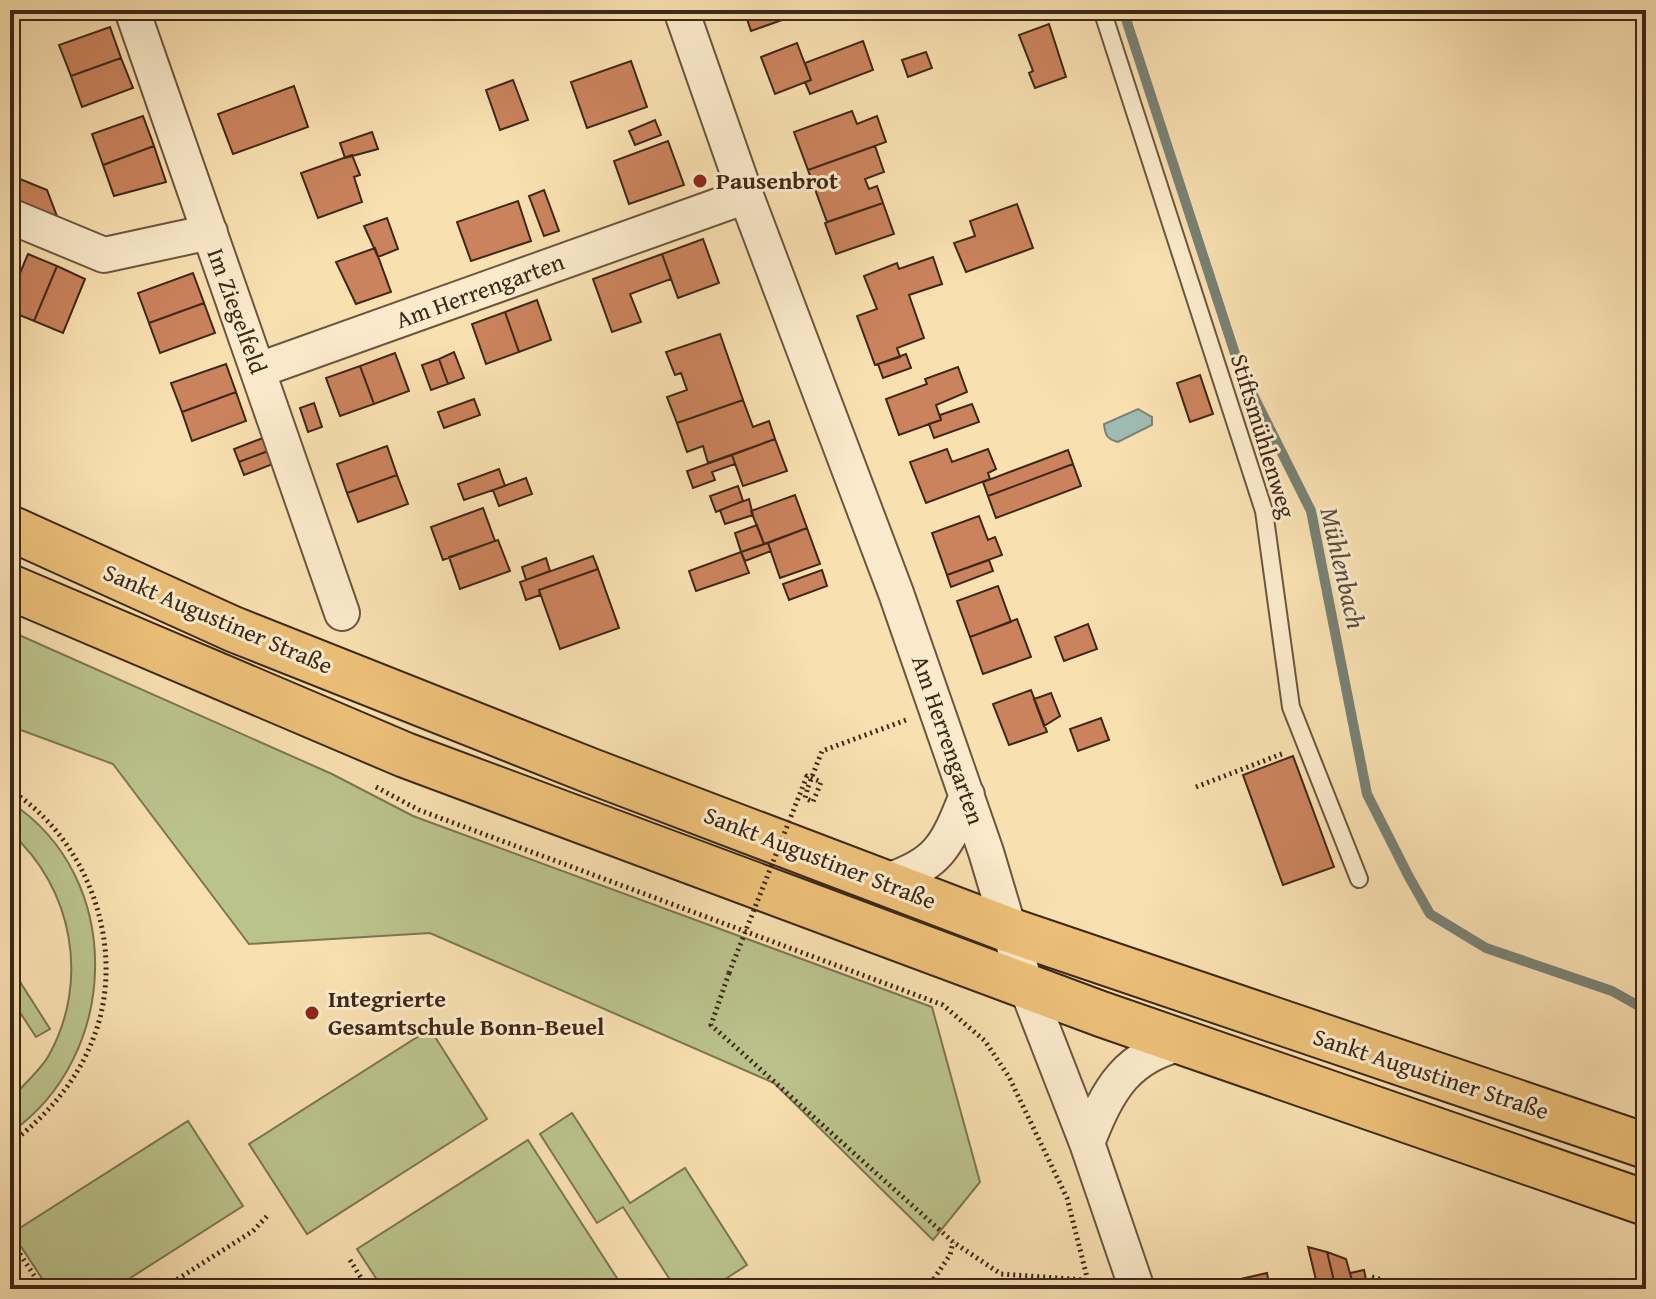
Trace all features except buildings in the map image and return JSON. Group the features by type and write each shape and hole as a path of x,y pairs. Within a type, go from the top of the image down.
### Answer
{"main road":[{"name":"Sankt Augustiner Straße","path":"10,528 233,629 1009,930 1646,1146"},
{"name":"Sankt Augustiner Straße","path":"10,587 405,755 1026,986 1646,1203"}],"street":[{"name":"Im Ziegelfeld","path":"132,10 342,613"},
{"name":"Am Herrengarten","path":"681,10 746,196 937,708 1026,986 1087,1143 1137,1289"},
{"name":"Am Herrengarten","path":"259,370 746,196"},
{"path":"10,216 104,255 210,232"},
{"path":"885,882 923,867 946,846 967,795"},
{"path":"1087,1143 1108,1094 1121,1077 1161,1047 1187,1042"}],"lane":[{"name":"Stiftsmühlenweg","path":"1102,10 1264,511 1291,707 1359,879"}],"path":[{"path":"937,708 822,751 808,787 805,798 813,802 821,782 807,776 711,1025 953,1242 1001,1274 1086,1280"},
{"path":"1196,787 1306,745"},
{"path":"10,790 60,834 80,866 99,915 105,957 98,1025 78,1070 48,1112 10,1144"},
{"path":"1017,1074 1009,1077 1067,1198 1090,1289"},
{"path":"162,1289 253,1231 268,1215"},
{"path":"10,1239 43,1289"},
{"path":"927,1289 950,1255 953,1242"},
{"path":"350,1260 368,1289"},
{"path":"1372,1277 1388,1286 1414,1289"}],"green space":[{"path":"10,631 332,774 413,816 932,1007 980,1182 933,1240 774,1083 430,933 249,944 113,764 10,726"},
{"path":"10,802 48,835 75,875 90,919 95,967 89,1014 73,1059 47,1100 10,1133 10,1102 45,1061 62,1026 69,997 71,967 61,908 48,880 10,832"},
{"path":"10,966 50,1029 36,1037 10,997"},
{"path":"430,1029 487,1119 307,1234 249,1144"},
{"path":"572,1113 630,1203 685,1168 747,1265 710,1289 676,1289 623,1207 597,1223 540,1134"},
{"path":"188,1121 243,1206 113,1289 49,1289 12,1233"},
{"path":"528,1140 624,1289 383,1289 357,1249"}],"water":[{"path":"1138,409 1152,417 1152,425 1118,442 1109,438 1104,424"}],"waterway":[{"name":"Mühlenbach","path":"1123,10 1240,369 1311,511 1367,794 1409,877 1430,914 1486,948 1612,991 1646,1010"}],"place":[{"name":"Pausenbrot","path":"700,181"},
{"name":"Integrierte Gesamtschule Bonn-Beuel","path":"312,1013"}]}
